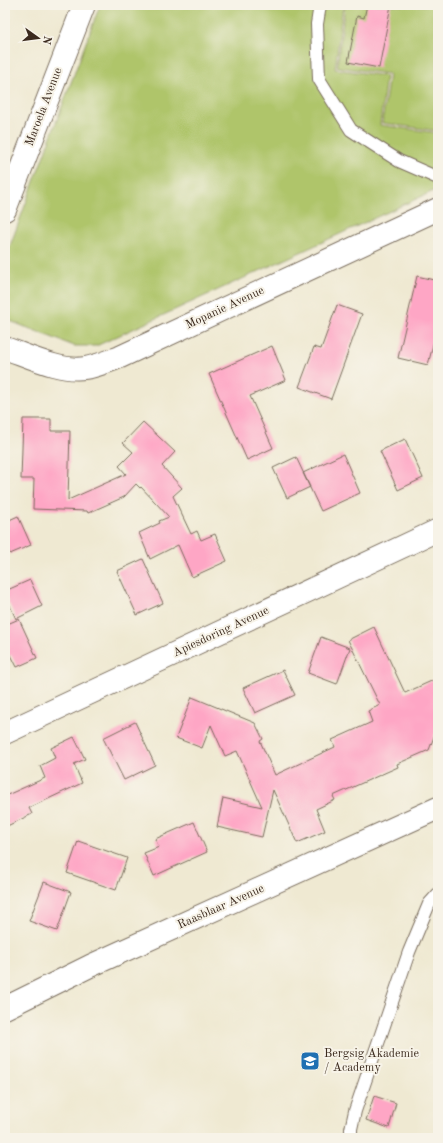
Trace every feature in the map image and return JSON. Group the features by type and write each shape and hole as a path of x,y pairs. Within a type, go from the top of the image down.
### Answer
{"street":[{"name":"Maroela Avenue","path":"5,210 84,5"},
{"name":"Mopanie Avenue","path":"5,348 68,368 84,368 99,364 128,353 438,209"},
{"name":"Apiesdoring Avenue","path":"5,733 438,530"},
{"name":"Raasblaar Avenue","path":"5,1008 90,966 438,808"}],"lane":[{"path":"320,5 317,24 319,80 350,130 399,161 438,178"},
{"path":"351,1138 351,1129 355,1111 409,952 429,904 438,894"}],"green space":[{"path":"100,5 343,5 335,69 386,76 380,125 438,133 438,189 96,346 74,346 5,319 5,259"},
{"path":"345,5 438,5 438,131 382,123 389,74 337,67"}],"building":[{"path":"367,5 391,5 379,68 348,62 357,16 364,18"},
{"path":"417,276 438,281 438,324 428,365 398,358"},
{"path":"337,305 362,314 331,399 299,387 314,347 321,349"},
{"path":"272,346 286,380 250,396 273,448 247,460 209,374"},
{"path":"23,419 51,419 51,431 70,431 68,500 126,474 119,466 133,452 123,443 143,422 175,452 162,466 182,488 173,496 191,534 197,531 201,540 215,534 227,561 192,577 178,545 150,559 139,533 169,517 141,487 140,488 136,484 124,497 88,513 87,511 33,509 34,479 21,479"},
{"path":"405,439 423,478 398,490 380,451"},
{"path":"343,454 360,493 321,511 303,473"},
{"path":"296,457 310,487 287,498 273,468"},
{"path":"18,516 31,545 10,554 5,543 5,522"},
{"path":"143,559 163,603 137,615 117,571"},
{"path":"30,580 42,606 16,619 5,595 5,591"},
{"path":"19,619 37,658 17,667 11,655 5,658 5,625"},
{"path":"374,627 405,693 438,678 438,726 429,750 397,764 398,767 333,796 335,800 316,809 325,831 297,843 273,790 262,837 217,827 223,798 262,807 237,751 225,756 211,725 202,748 176,738 192,697 255,723 263,739 260,741 275,775 335,747 332,740 372,722 368,711 380,705 348,640"},
{"path":"321,637 350,648 337,684 308,673"},
{"path":"283,670 295,695 255,713 243,688"},
{"path":"135,722 155,765 124,780 103,738"},
{"path":"74,737 85,759 74,764 82,783 29,808 32,814 5,827 5,796 45,778 40,766 55,758 51,748"},
{"path":"194,822 207,852 154,876 144,853 159,847 155,839"},
{"path":"78,841 127,858 116,890 67,873"},
{"path":"44,882 71,892 57,931 29,921"},
{"path":"374,1096 396,1103 389,1128 366,1120"}],"place":[{"name":"Bergsig Akademie / Academy","path":"310,1061"}]}
